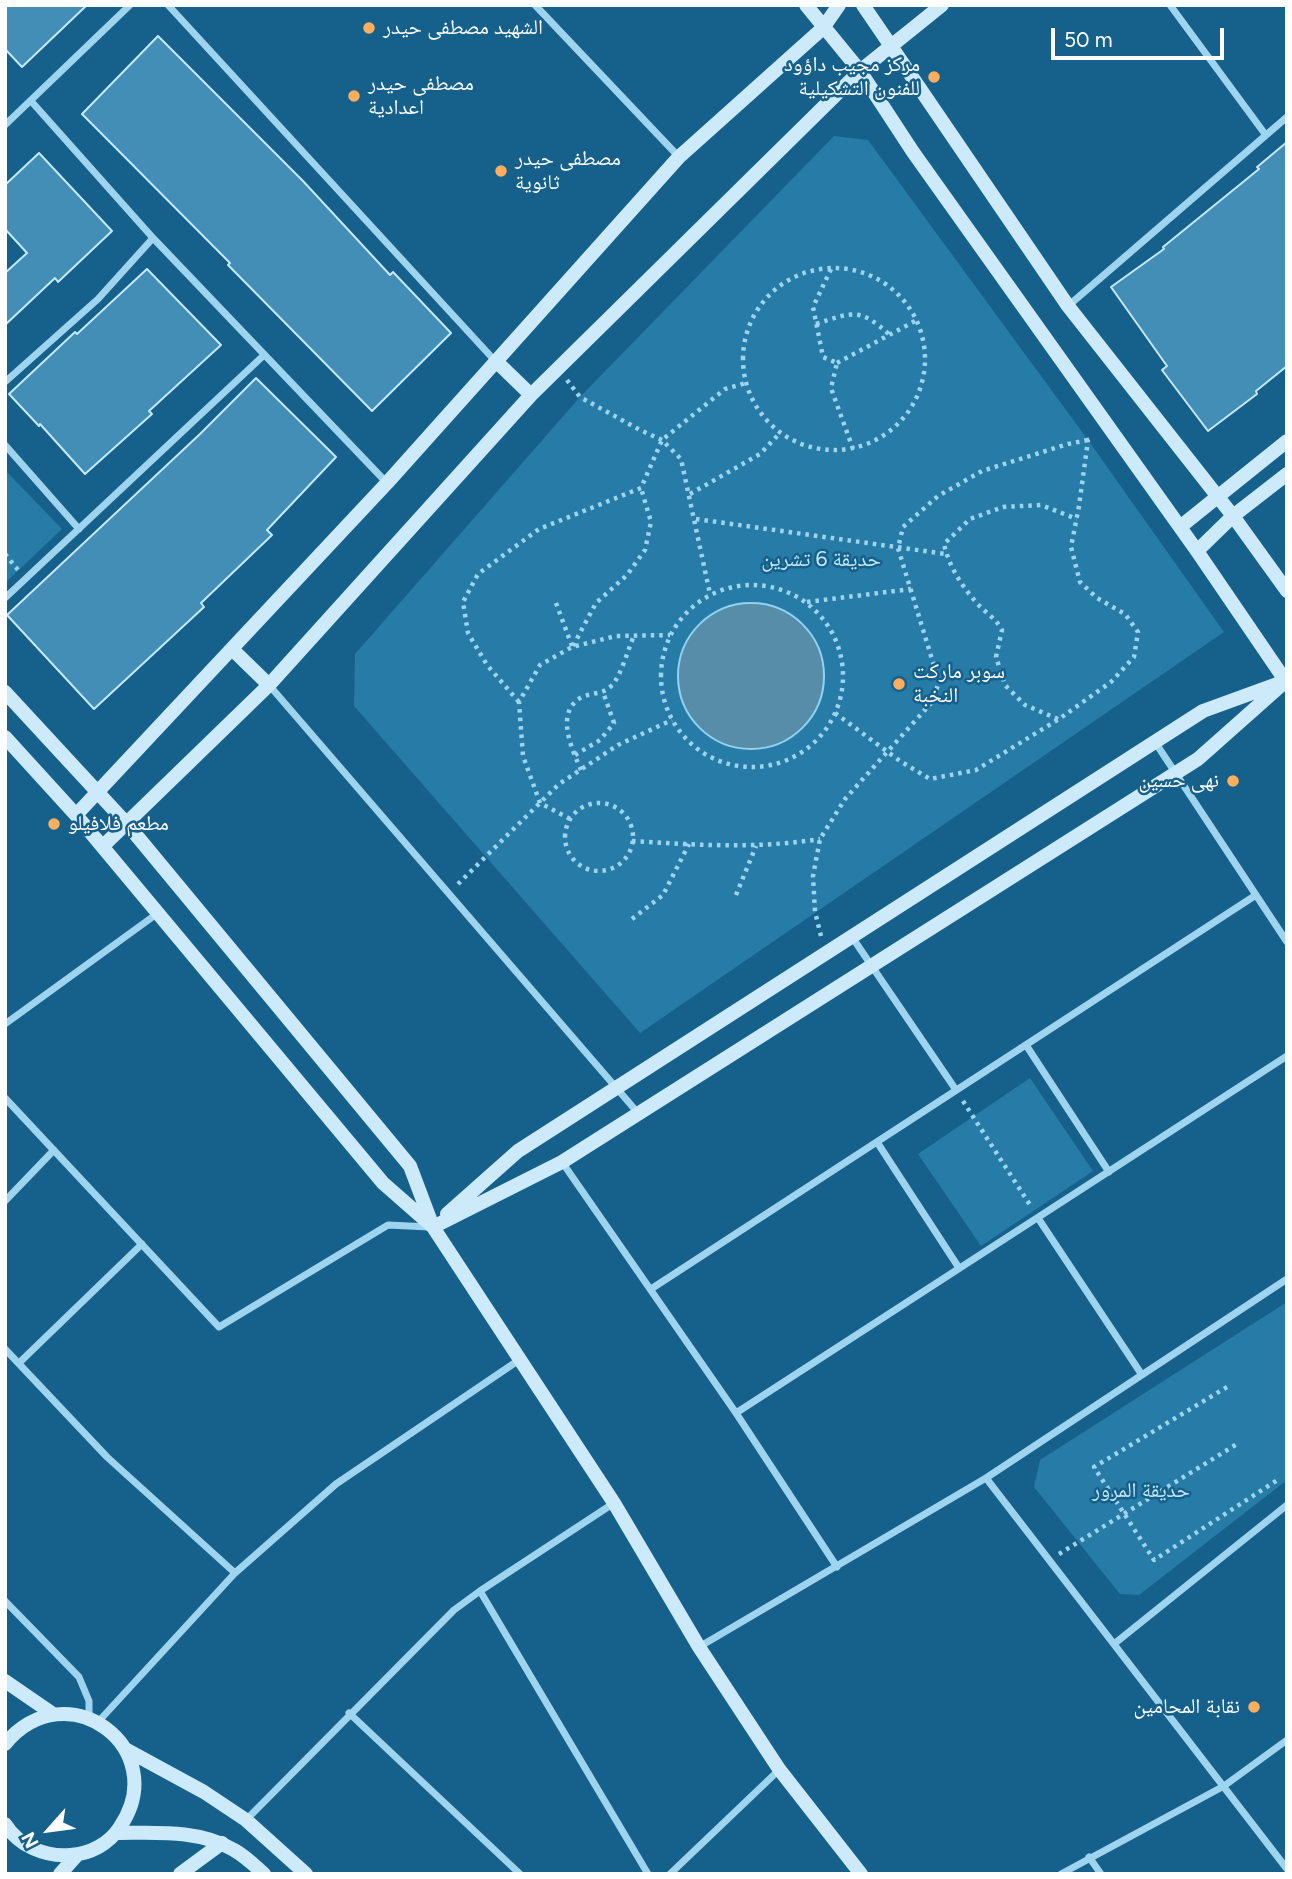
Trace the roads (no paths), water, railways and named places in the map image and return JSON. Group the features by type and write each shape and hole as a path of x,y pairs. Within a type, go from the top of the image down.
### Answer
{"main road":[{"path":"806,5 860,71 914,152 1286,681"},
{"path":"76,815 233,650 498,363 679,157 823,28 839,5"},
{"path":"863,5 889,47 1068,306 1233,516 1287,591"},
{"path":"103,846 269,685 531,395 860,71 942,5"},
{"path":"498,363 531,395"},
{"path":"1180,527 1287,441"},
{"path":"1197,551 1233,516 1287,474"},
{"path":"233,650 269,685"},
{"path":"433,1227 518,1151 1203,711 1286,681"},
{"path":"433,1227 562,1162 1198,759 1286,681"},
{"path":"5,692 127,824 410,1166 433,1227 614,1503 699,1647 779,1769 861,1874"},
{"path":"5,737 103,846 383,1183 433,1227"},
{"path":"5,1681 53,1714"},
{"path":"5,1744 16,1731 33,1720 53,1714 71,1713 94,1720 113,1733 125,1749 133,1770 135,1792 129,1814 116,1833 92,1851 77,1855 58,1856 40,1852 23,1843 5,1824"},
{"path":"125,1749 204,1792 246,1820 306,1874"},
{"path":"116,1833 179,1834 222,1843 264,1874"},
{"path":"180,1874 222,1843"},
{"path":"60,1874 77,1855"}],"street":[{"path":"5,125 130,5"},
{"path":"168,5 498,363"},
{"path":"535,5 679,157"},
{"path":"1170,5 1265,134"},
{"path":"31,101 153,238 387,484"},
{"path":"1068,306 1287,117"},
{"path":"5,382 98,299 153,238"},
{"path":"5,598 263,356"},
{"path":"5,446 79,529"},
{"path":"269,685 638,1114"},
{"path":"1155,742 1287,942"},
{"path":"651,1289 1256,895"},
{"path":"5,1024 158,913"},
{"path":"852,937 956,1090"},
{"path":"1026,1045 1109,1172"},
{"path":"736,1413 1287,1056"},
{"path":"5,1098 219,1327 388,1225 433,1227"},
{"path":"877,1142 959,1268"},
{"path":"5,1201 54,1150"},
{"path":"562,1162 736,1413 836,1567"},
{"path":"1038,1217 1142,1375"},
{"path":"19,1363 142,1244"},
{"path":"699,1647 986,1478 1287,1279"},
{"path":"5,1349 107,1457 235,1573"},
{"path":"94,1720 235,1573 336,1484 519,1360"},
{"path":"986,1478 1287,1869"},
{"path":"246,1820 431,1631 480,1591 614,1503"},
{"path":"1114,1644 1287,1505"},
{"path":"480,1591 648,1874"},
{"path":"5,1601 79,1677 86,1688 94,1720"},
{"path":"349,1713 520,1874"},
{"path":"1061,1874 1224,1786 1287,1740"},
{"path":"670,1874 779,1769"},
{"path":"1089,1857 1101,1874"}],"place":[{"name":"الشهيد مصطفى حيدر","path":"369,28"},
{"name":"مركز مجيب داؤود للفنون التشكيلية","path":"934,77"},
{"name":"مصطفى حيدر اعدادية","path":"354,96"},
{"name":"مصطفى حيدر ثانوية","path":"501,171"},
{"name":"سوبر ماركت النخبة","path":"899,684"},
{"name":"نهى حسين","path":"1233,781"},
{"name":"مطعم فلافيلو","path":"54,824"},
{"name":"نقابة المحامين","path":"1254,1707"}],"park label":[{"name":"حديقة 6 تشرين","path":"821,560"},
{"name":"حديقة المرور","path":"1141,1491"}]}
